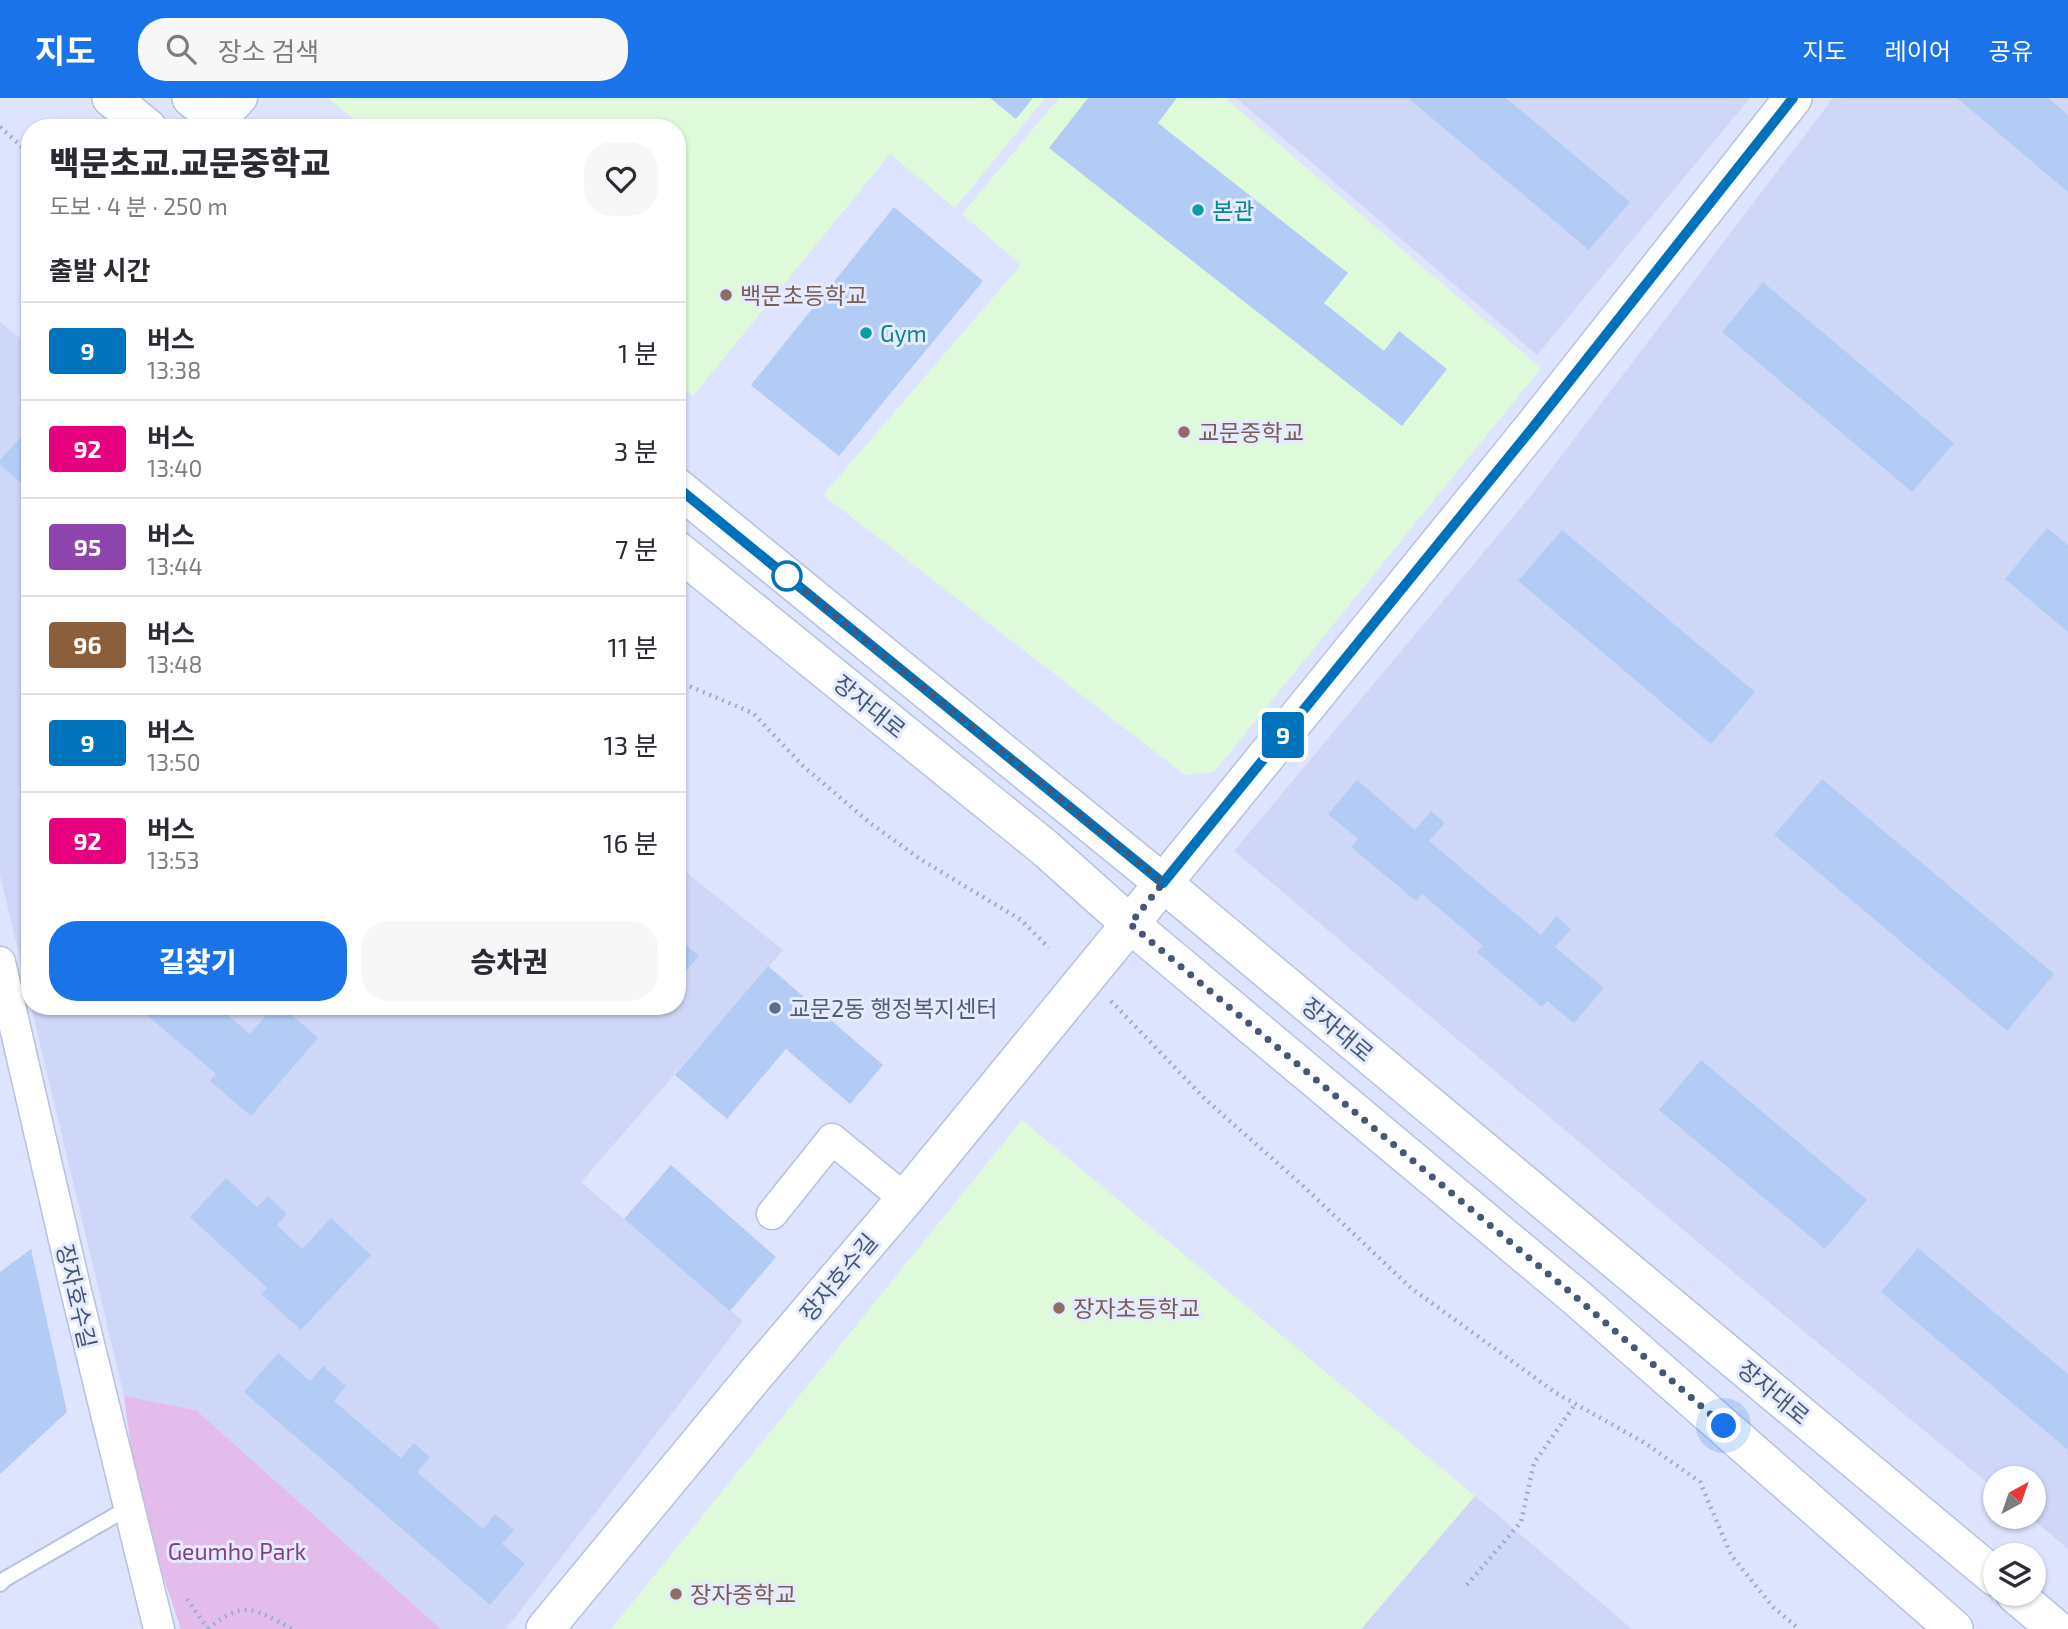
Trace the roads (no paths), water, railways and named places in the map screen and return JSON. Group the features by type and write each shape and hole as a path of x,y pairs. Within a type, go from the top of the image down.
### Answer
{"street":[{"path":"111,98 137,119"},
{"path":"191,98 226,119"},
{"name":"장자호수길","path":"545,1629 755,1374 905,1199 1130,924 1534,426 1793,98"},
{"name":"장자대로","path":"686,494 1163,883 1983,1567"},
{"name":"장자대로","path":"686,557 1045,848 1130,924 1577,1298 1954,1629"},
{"name":"장자호수길","path":"0,962 159,1629"},
{"path":"772,1214 832,1139 905,1199"},
{"path":"2029,1606 2056,1629"}],"lane":[{"path":"0,1584 5,1578 128,1508"}],"place":[{"name":"본관","path":"1198,210"},
{"name":"백문초등학교","path":"726,295"},
{"name":"Gym","path":"866,333"},
{"name":"교문중학교","path":"1184,432"},
{"name":"교문2동 행정복지센터","path":"775,1008"},
{"name":"장자초등학교","path":"1059,1308"},
{"name":"장자중학교","path":"676,1594"}],"park label":[{"name":"Geumho Park","path":"237,1551"}]}
